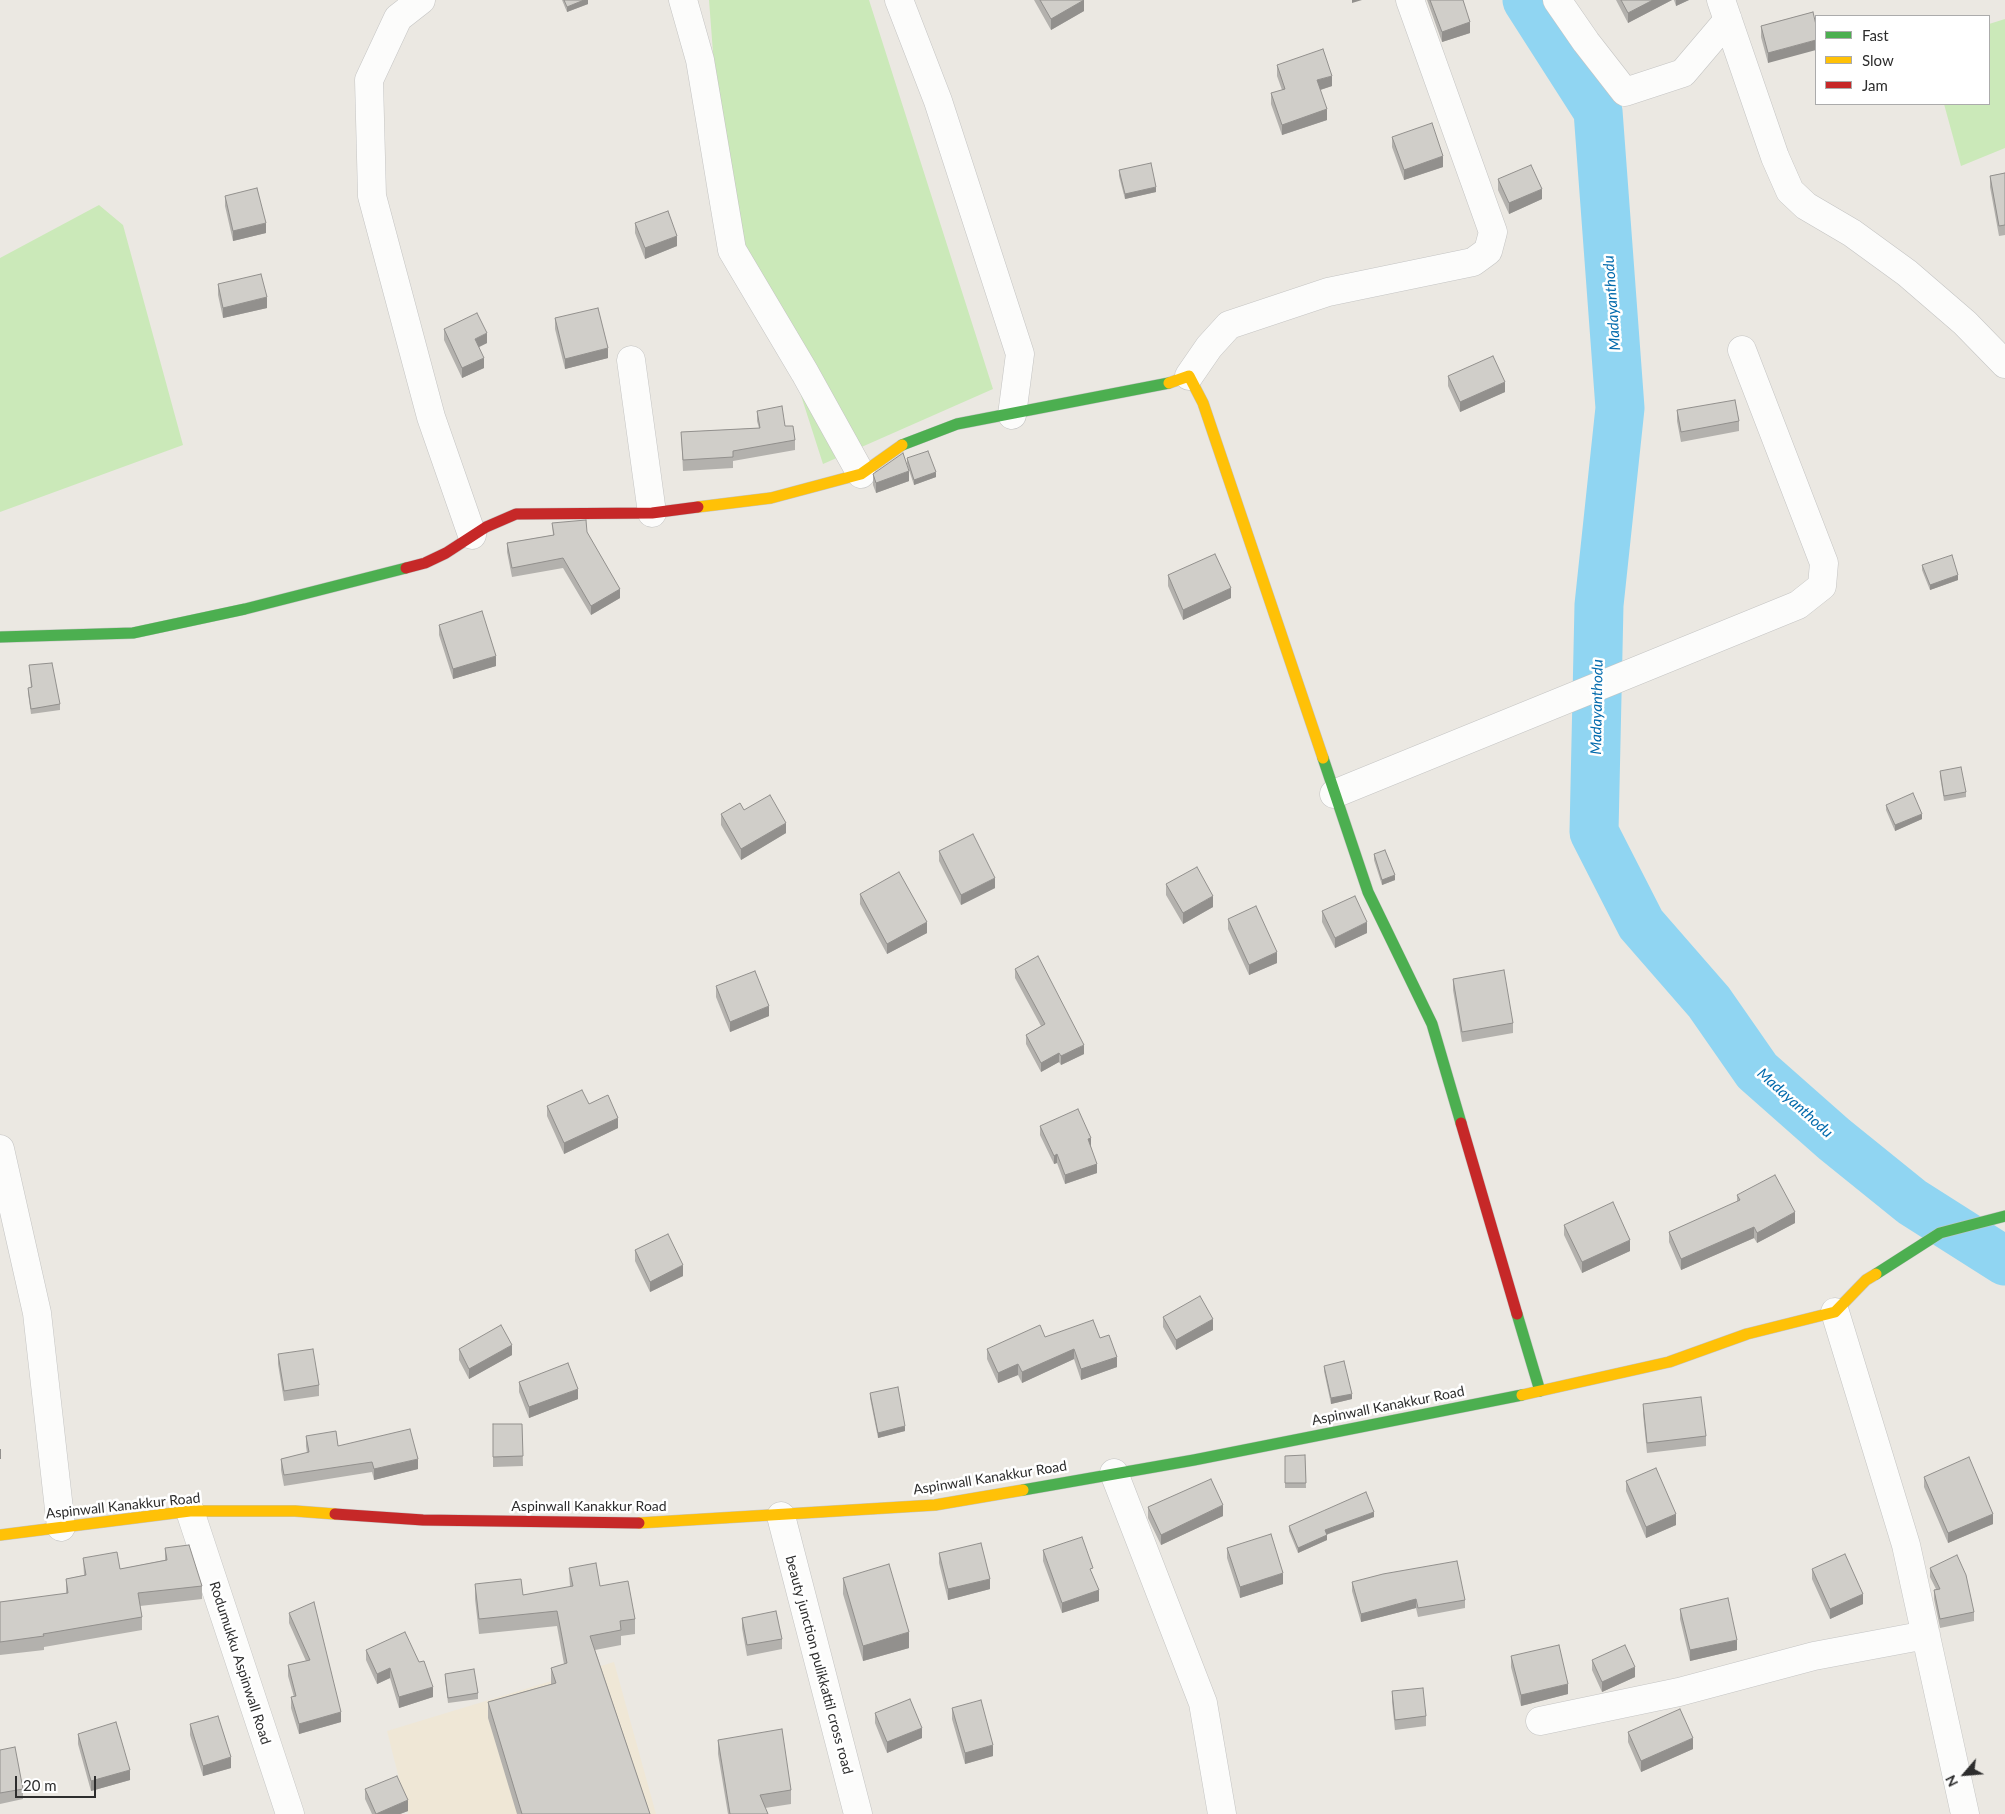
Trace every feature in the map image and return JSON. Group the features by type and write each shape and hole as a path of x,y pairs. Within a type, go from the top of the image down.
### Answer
{"street":[{"path":"421,0 398,18 369,80 372,196 431,417 472,535"},
{"path":"683,0 700,60 732,250 805,373 861,474"},
{"path":"899,0 938,101 1020,354 1012,415"},
{"path":"0,638 133,632 245,609 425,563 486,526 516,514 652,513 771,498 861,474 904,443 958,424 1169,383 1189,376 1209,347 1229,326 1328,292 1473,262 1488,251 1492,232 1410,0"},
{"path":"1558,0 1586,42 1625,92 1683,73 1725,10"},
{"path":"1725,10 1774,157 1790,191 1806,206 1852,233 1907,274 1964,324 2005,364"},
{"path":"1334,794 1572,695 1628,675 1798,605 1822,586 1824,563 1742,350"},
{"path":"630,360 652,513"},
{"path":"1189,376 1203,403 1368,892 1432,1024 1540,1392"},
{"path":"0,1149 37,1313 61,1527"},
{"path":"1966,1814 1906,1545 1835,1312 1866,1280 1940,1233 2005,1216"},
{"name":"Aspinwall Kanakkur Road","path":"0,1534 190,1511 295,1511 424,1520 638,1523 781,1516 935,1505 1114,1472 1194,1460 1540,1392 1669,1362 1747,1334 1835,1312"},
{"path":"1114,1472 1203,1703 1222,1814"},
{"name":"Rodumukku Aspinwall Road","path":"190,1511 290,1814"},
{"name":"beauty junction pulikkattil cross road","path":"781,1516 858,1814"},
{"path":"1540,1722 1679,1692 1814,1656 1926,1635"}],"shaded area":[{"path":"614,1662 656,1814 408,1814 387,1731"}],"green space":[{"path":"709,0 869,0 993,389 823,464 780,330 725,210"},
{"path":"2005,19 2005,148 1961,166 1944,105 1990,105 1990,24"},
{"path":"99,205 123,225 183,445 0,512 0,258"}],"building":[{"path":"564,0 584,0 567,7"},
{"path":"1040,0 1084,0 1051,19"},
{"path":"1430,0 1463,0 1470,22 1442,32"},
{"path":"1621,0 1653,0 1628,13"},
{"path":"1813,12 1815,40 1768,53 1761,26"},
{"path":"1323,49 1332,76 1317,80 1327,109 1282,125 1271,93 1285,89 1277,65"},
{"path":"1432,123 1443,156 1404,170 1392,137"},
{"path":"1151,163 1156,187 1125,194 1119,170"},
{"path":"1531,165 1542,189 1509,203 1498,179"},
{"path":"2005,173 2005,225 1999,226 1990,176"},
{"path":"257,188 266,223 233,231 225,196"},
{"path":"668,211 677,236 645,248 635,223"},
{"path":"261,274 267,297 223,308 218,284"},
{"path":"598,308 608,348 565,359 555,318"},
{"path":"477,313 487,333 475,339 484,358 462,368 444,329"},
{"path":"1493,356 1505,382 1460,402 1448,376"},
{"path":"1735,400 1739,421 1681,432 1677,410"},
{"path":"782,406 785,426 793,426 795,440 733,451 733,457 683,460 681,432 760,428 757,411"},
{"path":"928,451 936,472 914,480 907,458"},
{"path":"903,453 909,471 876,483 873,474"},
{"path":"586,520 587,532 620,589 591,606 563,558 512,568 507,543 554,535 552,523"},
{"path":"1215,554 1231,588 1183,610 1168,575"},
{"path":"1952,555 1958,575 1930,585 1922,565"},
{"path":"482,611 496,656 453,669 439,625"},
{"path":"52,663 60,704 31,709 28,688 32,687 29,665"},
{"path":"1961,767 1966,792 1944,796 1940,771"},
{"path":"1913,793 1922,814 1895,825 1886,805"},
{"path":"770,795 786,823 741,849 721,814 740,803 744,810"},
{"path":"973,834 995,878 961,895 939,851"},
{"path":"1385,850 1395,875 1382,880 1374,854"},
{"path":"1197,867 1213,896 1183,913 1166,884"},
{"path":"899,872 927,922 887,944 860,894"},
{"path":"1355,896 1367,922 1335,938 1322,911"},
{"path":"1256,906 1277,952 1249,965 1228,919"},
{"path":"1038,956 1084,1045 1061,1056 1059,1053 1041,1063 1026,1035 1045,1024 1015,969"},
{"path":"1504,970 1513,1023 1462,1032 1453,979"},
{"path":"755,971 769,1006 730,1022 716,986"},
{"path":"582,1090 589,1104 608,1095 618,1118 564,1143 547,1106"},
{"path":"1078,1109 1091,1138 1088,1139 1097,1164 1065,1175 1057,1154 1054,1156 1040,1126"},
{"path":"1775,1175 1795,1212 1757,1233 1754,1227 1681,1259 1669,1232 1740,1200 1737,1195"},
{"path":"1613,1202 1630,1240 1582,1262 1564,1225"},
{"path":"668,1234 683,1265 650,1282 635,1250"},
{"path":"1200,1296 1213,1319 1176,1340 1163,1317"},
{"path":"1093,1320 1100,1338 1109,1335 1117,1357 1081,1369 1074,1349 1022,1372 1018,1364 998,1373 987,1349 1040,1325 1045,1337"},
{"path":"501,1325 512,1345 469,1369 459,1349"},
{"path":"313,1349 319,1385 284,1391 278,1354"},
{"path":"1344,1361 1352,1394 1331,1398 1324,1366"},
{"path":"568,1363 578,1389 529,1407 519,1382"},
{"path":"898,1387 905,1426 878,1433 870,1393"},
{"path":"1701,1397 1706,1436 1647,1443 1643,1404"},
{"path":"493,1424 522,1424 523,1456 493,1457"},
{"path":"410,1429 418,1459 374,1469 372,1462 284,1475 281,1459 309,1452 306,1436 336,1431 338,1446"},
{"path":"1305,1455 1306,1483 1285,1483 1285,1456"},
{"path":"1969,1457 1993,1514 1948,1533 1924,1477"},
{"path":"1656,1468 1676,1514 1646,1527 1626,1481"},
{"path":"1211,1479 1223,1505 1161,1535 1148,1507"},
{"path":"1366,1492 1374,1512 1325,1530 1327,1535 1298,1548 1289,1526"},
{"path":"1271,1534 1283,1573 1240,1587 1227,1548"},
{"path":"1082,1537 1093,1568 1090,1569 1099,1590 1062,1603 1043,1550"},
{"path":"981,1543 990,1579 948,1589 939,1553"},
{"path":"189,1545 202,1586 138,1593 142,1617 43,1634 44,1636 0,1642 0,1602 68,1593 66,1579 86,1575 83,1558 117,1552 120,1569 167,1560 165,1548"},
{"path":"1845,1554 1863,1594 1830,1609 1812,1569"},
{"path":"1957,1555 1966,1575 1974,1612 1940,1619 1934,1590 1940,1589 1930,1568"},
{"path":"1457,1561 1465,1600 1418,1608 1416,1599 1361,1614 1352,1582 1383,1574"},
{"path":"596,1563 600,1586 628,1581 635,1619 620,1621 621,1630 590,1636 650,1814 522,1814 488,1702 556,1683 551,1668 567,1663 557,1611 479,1619 475,1584 521,1579 523,1595 573,1586 569,1568"},
{"path":"889,1564 909,1632 863,1646 843,1578"},
{"path":"1728,1598 1737,1640 1690,1650 1680,1609"},
{"path":"314,1602 341,1712 299,1724 291,1697 296,1696 288,1665 310,1660 289,1613"},
{"path":"776,1611 782,1639 747,1645 742,1618"},
{"path":"405,1632 419,1662 424,1661 433,1687 399,1697 390,1668 377,1674 366,1650"},
{"path":"1559,1645 1568,1684 1521,1695 1511,1656"},
{"path":"1625,1645 1635,1667 1602,1682 1592,1660"},
{"path":"474,1669 478,1693 448,1698 445,1674"},
{"path":"1423,1688 1426,1716 1395,1720 1392,1691"},
{"path":"910,1699 922,1728 887,1742 875,1713"},
{"path":"981,1700 993,1745 965,1753 952,1708"},
{"path":"1680,1709 1693,1738 1641,1761 1628,1732"},
{"path":"218,1716 231,1757 203,1766 190,1724"},
{"path":"116,1722 130,1770 91,1781 78,1734"},
{"path":"782,1729 791,1790 760,1795 768,1814 730,1814 718,1740"},
{"path":"15,1747 23,1789 0,1793 0,1750"},
{"path":"397,1776 408,1800 376,1814 365,1789"}],"waterway":[{"name":"Madayanthodu","path":"1527,0 1598,111 1620,408 1599,605 1594,832 1641,924 1709,1002 1757,1071 1834,1139 1912,1202 2005,1261"}],"traffic: fast":[{"path":"902,445 957,424 1169,383"},
{"path":"0,637 133,633 245,609 406,568"},
{"path":"1323,758 1368,892 1432,1024 1461,1123"},
{"path":"1876,1274 1940,1233 2005,1216"},
{"path":"1517,1314 1540,1391"},
{"path":"1023,1490 1194,1460 1522,1395"}],"traffic: slow":[{"path":"1169,383 1189,376 1203,403 1323,758"},
{"path":"698,507 771,498 861,474 902,445"},
{"path":"1522,1395 1669,1362 1747,1334 1835,1312 1866,1280 1876,1274"},
{"path":"639,1523 935,1505 1023,1490"},
{"path":"0,1535 190,1511 295,1511 335,1514"}],"traffic: jam":[{"path":"406,568 425,563 446,553 486,527 516,514 652,513 698,507"},
{"path":"1461,1123 1517,1314"},
{"path":"335,1514 423,1520 639,1523"}]}
